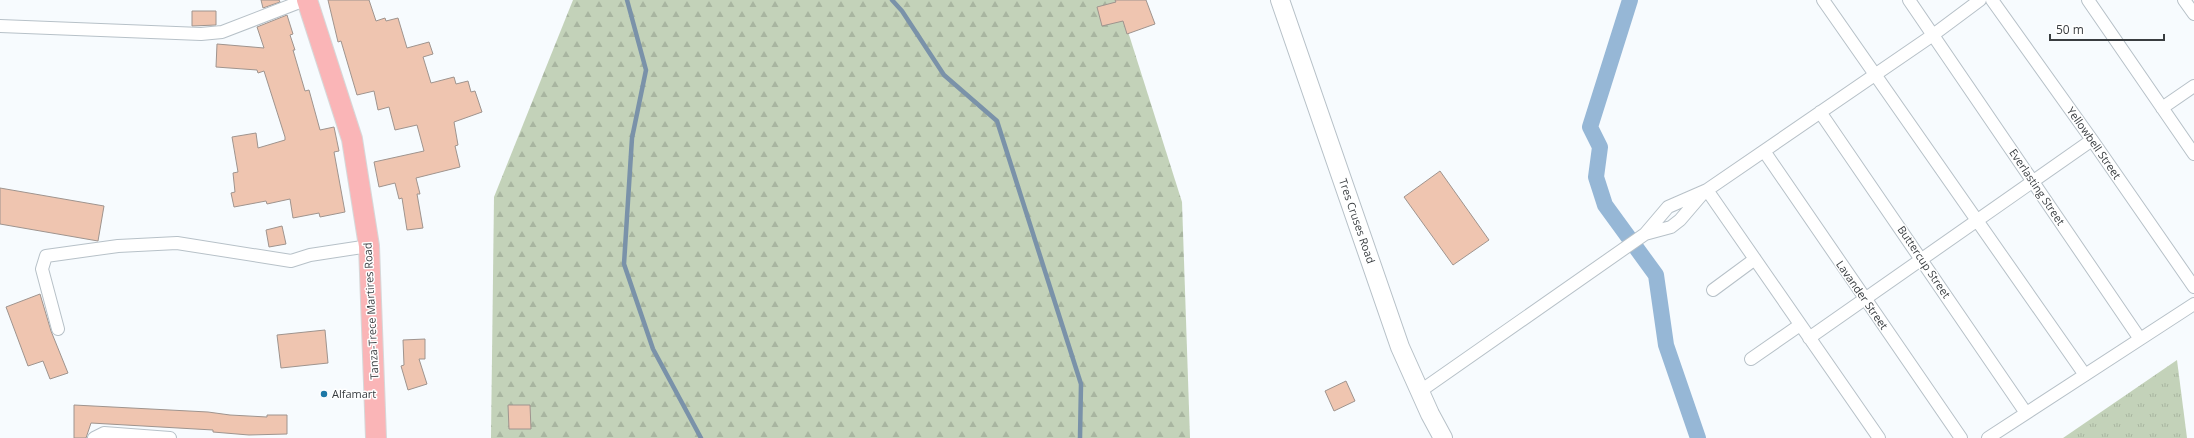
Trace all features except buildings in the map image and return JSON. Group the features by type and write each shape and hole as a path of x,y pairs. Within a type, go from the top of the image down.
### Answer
{"main road":[{"name":"Tanza-Trece Martires Road","path":"306,0 352,139 369,246 376,438"},
{"name":"Tres Cruses Road","path":"1280,0 1400,347 1419,392 1441,437"}],"street":[{"path":"0,26 43,30 201,34 222,32 306,0"},
{"path":"1823,0 2085,375"},
{"name":"Everlasting Street","path":"1909,0 2140,339"},
{"path":"1419,392 1644,234 1668,207 1706,190 1933,35 1980,0"},
{"name":"Yellowbell Street","path":"1992,0 2194,287"},
{"path":"2088,0 2194,154"},
{"path":"2184,0 2194,14"},
{"path":"2162,108 2194,86"},
{"name":"Buttercup Street","path":"1820,112 1922,259 2026,414"},
{"path":"1809,338 2092,140"},
{"name":"Lavander Street","path":"1764,151 1961,438"},
{"path":"1644,234 1671,227 1680,220 1706,190"},
{"path":"1706,190 1879,438"},
{"path":"58,329 42,269 46,256 118,246 176,243 291,261 310,255 369,246"},
{"path":"1713,290 1755,259"},
{"path":"1988,438 2194,304"},
{"path":"1751,359 1800,325"},
{"path":"94,438 104,434 170,438"}],"green space":[{"path":"573,0 1118,0 1182,202 1190,438 491,438 494,197"},
{"path":"2177,360 2187,438 2063,438"}],"waterway":[{"path":"627,0 646,70 632,138 624,264 653,349 701,438"},
{"path":"892,0 902,11 944,75 997,121 1081,384 1080,438"},
{"path":"1630,0 1590,127 1600,147 1596,177 1605,205 1656,275 1666,345 1698,438"}],"place":[{"name":"Alfamart","path":"324,394"}]}
